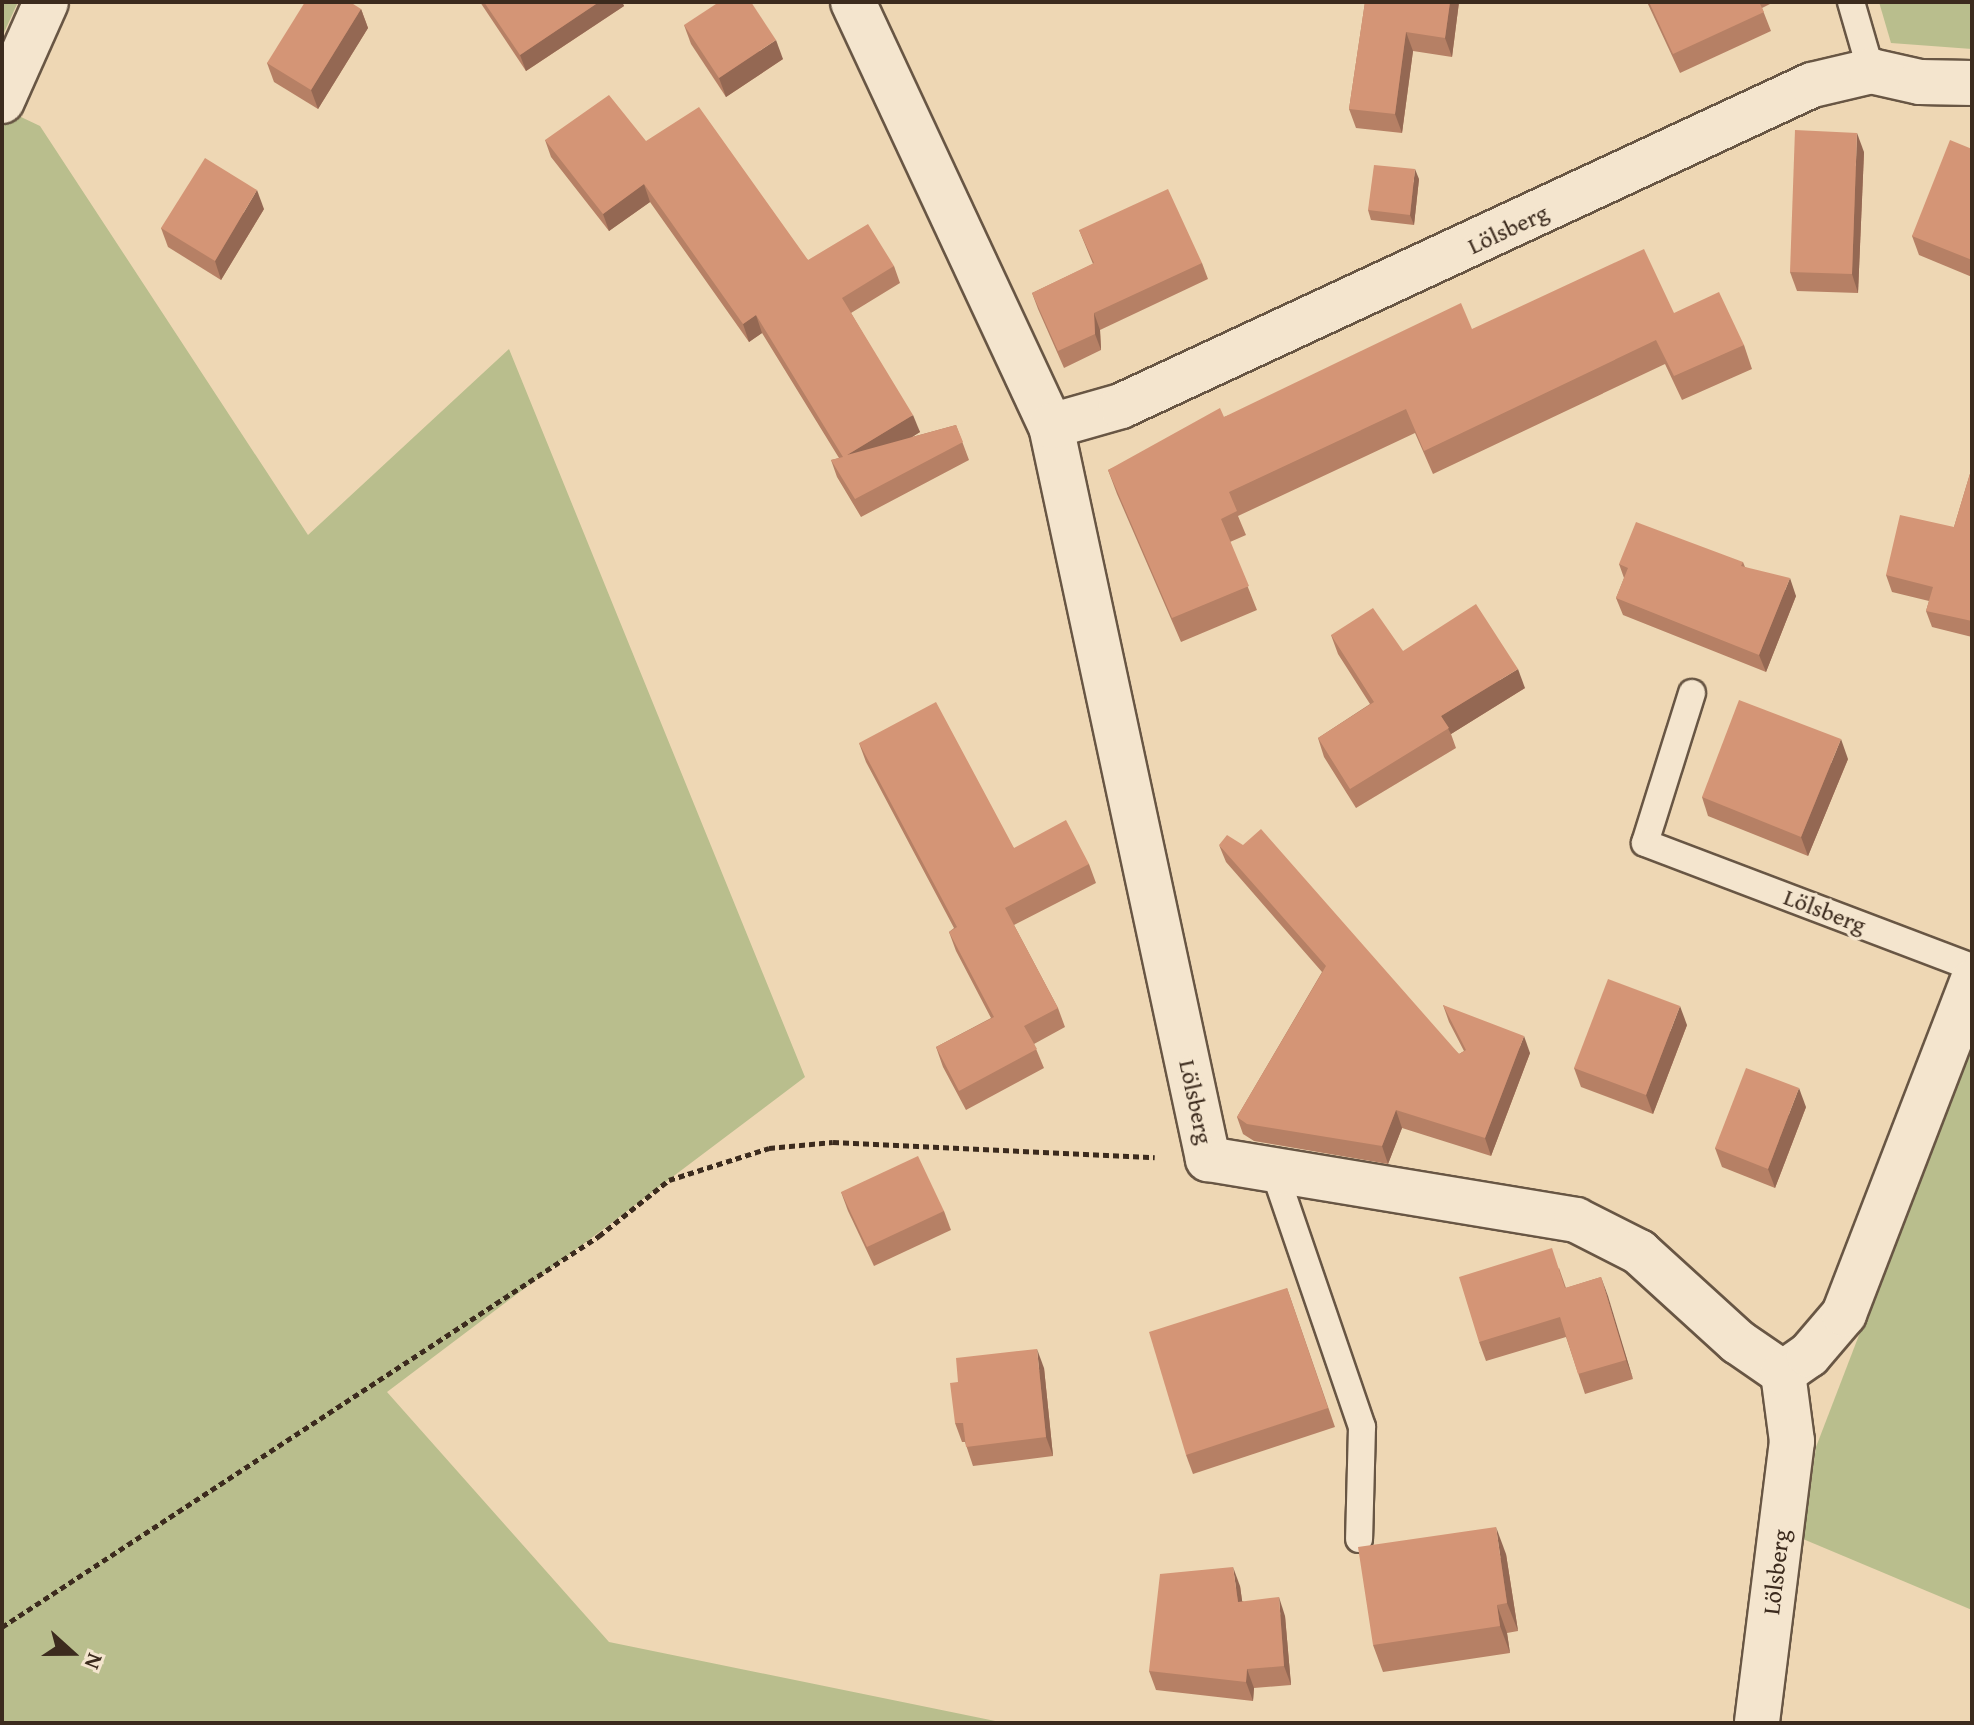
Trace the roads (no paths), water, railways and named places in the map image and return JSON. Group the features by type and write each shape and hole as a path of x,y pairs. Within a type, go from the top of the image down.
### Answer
{"street":[{"path":"2,101 46,2"},
{"name":"Lölsberg","path":"853,2 1051,426 1208,1159 1576,1220 1639,1252 1738,1342 1783,1373 1792,1441 1757,1723"},
{"name":"Lölsberg","path":"1051,426 1135,400 1812,85 1871,71 1920,82 1972,83"},
{"path":"1783,1373 1809,1355 1844,1314 1972,982"}],"lane":[{"path":"1851,2 1871,71"},
{"name":"Lölsberg","path":"1692,693 1645,843 1972,967"},
{"path":"1274,1170 1362,1427 1359,1539"}]}
